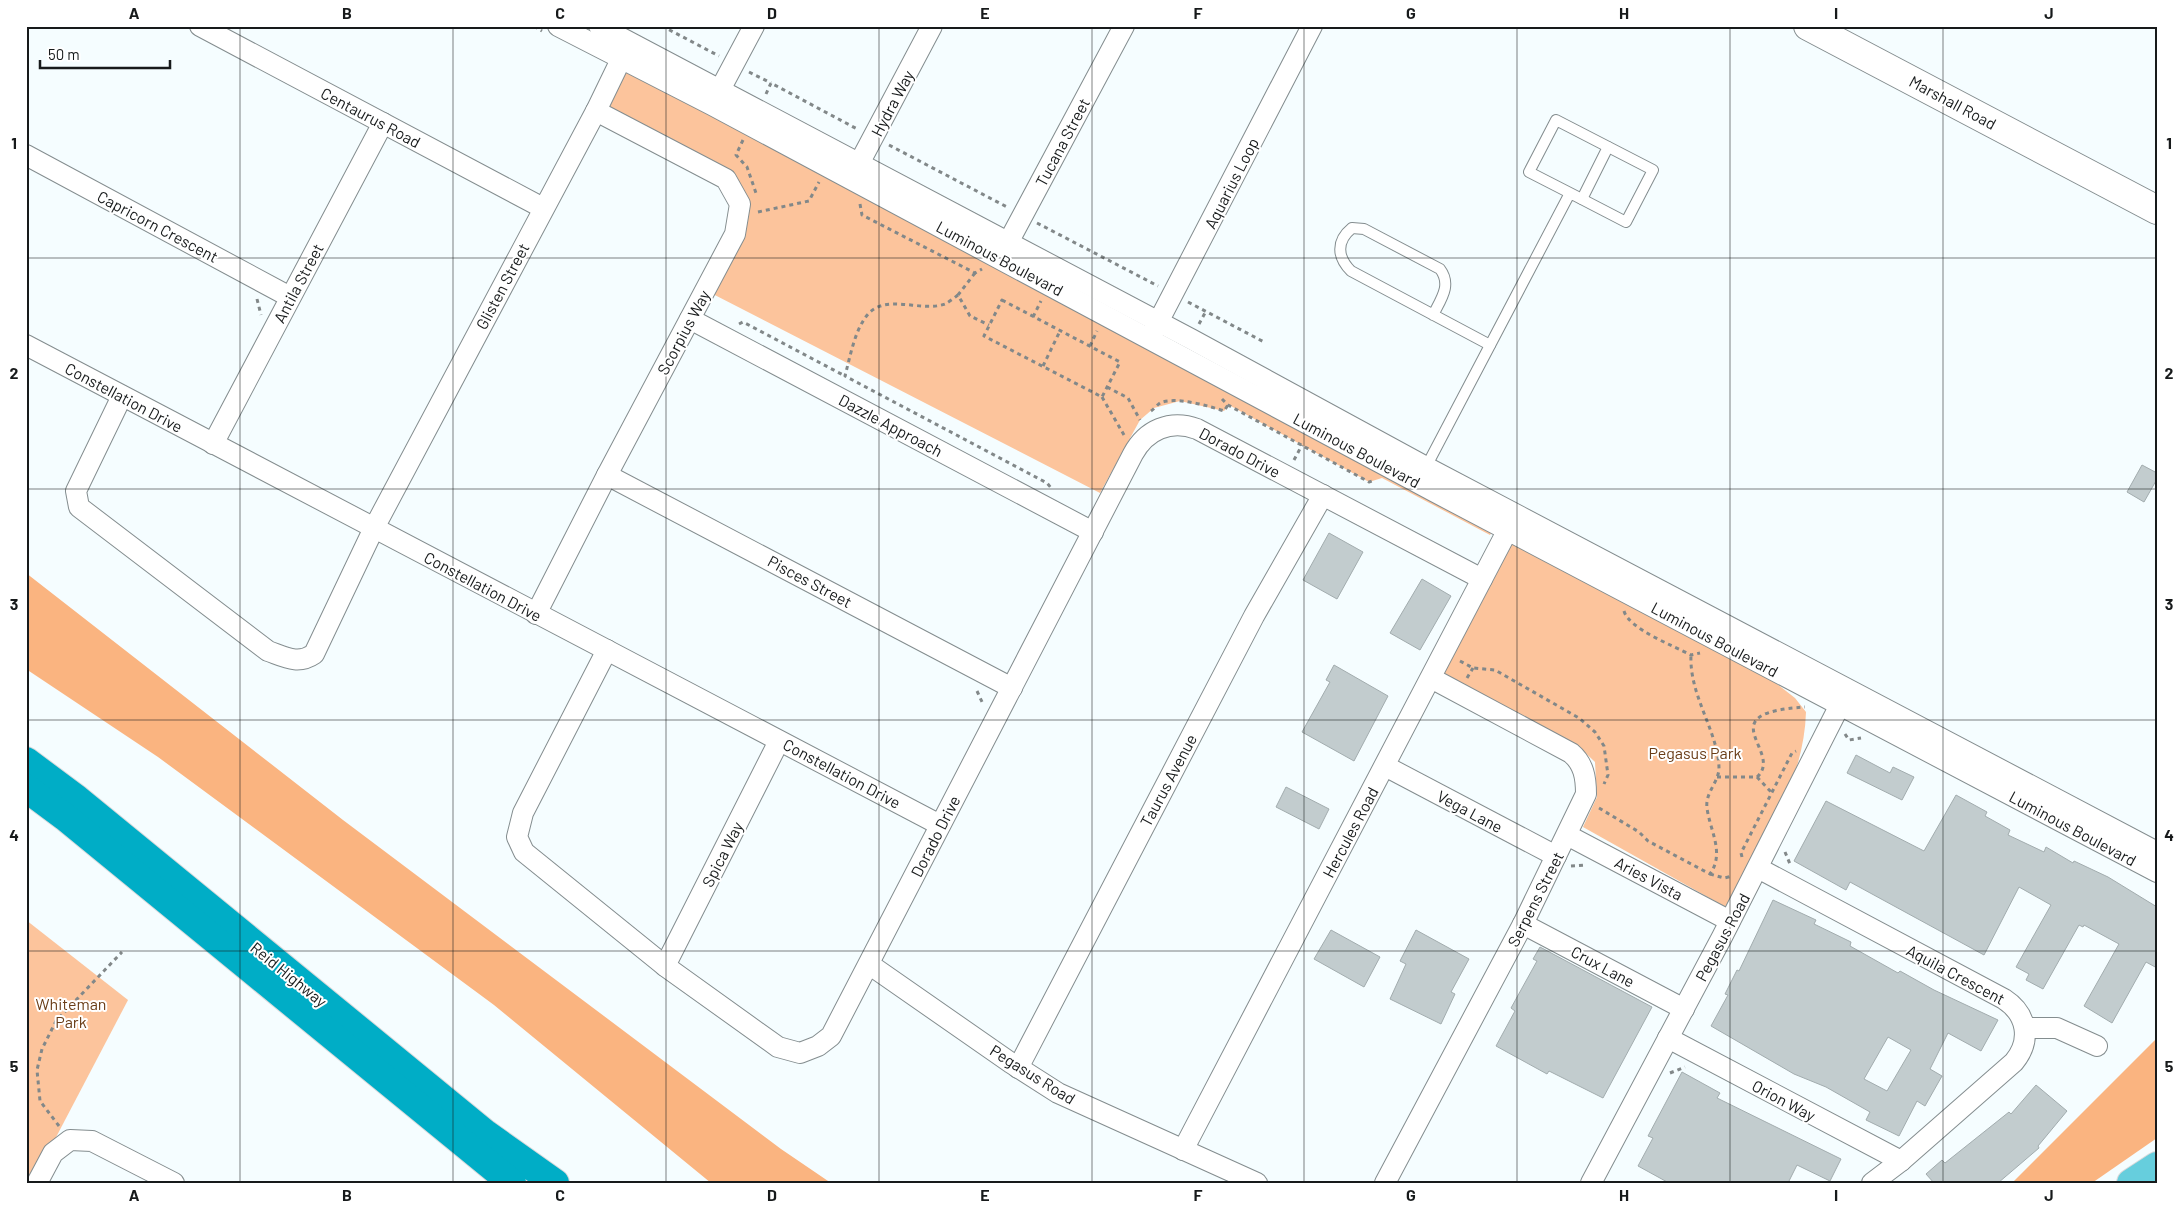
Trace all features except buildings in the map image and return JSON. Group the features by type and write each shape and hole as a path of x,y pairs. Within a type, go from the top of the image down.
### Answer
{"highway":[{"name":"Reid Highway","path":"26,761 77,799 486,1134 555,1183"},
{"name":"Reid Highway","path":"26,788 73,824 512,1183"}],"main road":[{"name":"Marshall Road","path":"1808,26 2157,210"},
{"name":"Marshall Road","path":"2097,178 2157,203"},
{"path":"2131,1183 2157,1166"}],"street":[{"name":"Centaurus Road","path":"200,26 542,208"},
{"name":"Luminous Boulevard","path":"558,26 625,51 855,171 1422,475 2114,839 2157,872"},
{"name":"Luminous Boulevard","path":"599,26 625,51"},
{"path":"716,98 754,26"},
{"name":"Hydra Way","path":"855,171 932,26"},
{"name":"Tucana Street","path":"1004,250 1124,26"},
{"name":"Aquarius Loop","path":"1154,330 1312,26"},
{"name":"Glisten Street","path":"122,396 76,491 79,507 268,651 293,660 305,660 314,654 374,528 542,208 596,111 625,51"},
{"name":"Scorpius Way","path":"536,614 607,475 735,234 740,204 726,179 596,111"},
{"name":"Antila Street","path":"213,444 383,123"},
{"name":"Capricorn Crescent","path":"26,155 290,297"},
{"name":"Dazzle Approach","path":"690,319 1055,504 1093,532"},
{"name":"Constellation Drive","path":"26,346 940,825"},
{"name":"Dorado Drive","path":"607,650 523,813 517,838 524,852 665,966 778,1047 800,1053 818,1046 831,1036 1137,447 1151,433 1161,428 1178,425 1190,426 1482,579"},
{"name":"Pisces Street","path":"607,475 1012,688"},
{"name":"Taurus Avenue","path":"1018,1068 1254,616 1323,496"},
{"name":"Hercules Road","path":"1183,1150 1512,522"},
{"name":"Serpens Street","path":"1385,1183 1522,924 1560,864 1567,835 1588,802 1584,771 1577,758 1571,753 1431,678"},
{"name":"Pegasus Road","path":"1591,1183 1758,868 1844,697"},
{"name":"Spica Way","path":"665,966 779,741"},
{"name":"Vega Lane","path":"1385,766 1560,864"},
{"name":"Aries Vista","path":"1567,835 1730,921"},
{"name":"Luminous Boulevard","path":"2114,839 2157,852"},
{"name":"Aquila Crescent","path":"1758,868 2004,999 2016,1008 2025,1028"},
{"name":"Crux Lane","path":"1522,924 1684,1009"},
{"name":"Pegasus Road","path":"876,969 1018,1068 1058,1093 1257,1183"},
{"path":"1872,1183 1901,1161 2014,1062 2025,1043 2025,1028 2057,1028 2097,1046"},
{"name":"Orion Way","path":"1668,1038 1901,1161"},
{"path":"37,1183 53,1152 70,1140 92,1141 174,1183"}],"lane":[{"path":"1556,120 1653,170 1626,222 1570,193 1529,172 1556,120"},
{"path":"1582,199 1608,147"},
{"path":"1422,475 1570,193"},
{"path":"1433,314 1446,285 1445,276 1440,269 1364,229 1352,228 1345,234 1341,242 1340,258 1351,271 1490,345"}],"path":[{"path":"754,220 758,212 809,201 820,179"},
{"path":"845,376 859,329 872,310 892,304 944,304 958,295 975,273"},
{"path":"958,295 970,316 989,325"},
{"path":"1034,317 1044,296"},
{"path":"1102,397 1120,362 1002,300 984,336 1102,397 1122,434 1137,447"},
{"path":"732,327 744,322 1047,482 1055,504"},
{"path":"1090,346 1100,326"},
{"path":"1042,366 1060,330"},
{"path":"1107,387 1128,398 1140,420 1161,402 1180,401 1209,406 1224,411 1228,405"},
{"path":"1623,606 1624,614 1630,622 1691,655 1710,651"},
{"path":"1444,652 1473,668 1495,670 1561,706 1596,732 1604,746 1608,775 1588,802 1639,832 1648,841 1710,874 1715,867 1717,849 1707,807 1709,794 1719,768 1690,668 1691,655"},
{"path":"1757,777 1763,770 1764,763 1754,735 1755,722 1759,716 1778,709 1806,707"},
{"path":"1717,777 1757,777 1772,793"},
{"path":"1560,864 1570,866 1589,865"},
{"path":"70,1140 40,1101 37,1070 42,1049 56,1021 122,952"},
{"path":"1662,1076 1689,1065"}],"green space":[{"path":"621,59 1496,524 1490,535 1382,478 1369,482 1229,405 1224,411 1180,401 1154,408 1140,420 1100,493 705,290 735,234 726,179 596,111"},
{"name":"Pegasus Park","path":"1510,543 1768,677 1795,698 1806,712 1798,764 1789,789 1767,838 1729,909 1583,827 1597,797 1595,762 1578,746 1443,675"},
{"name":"Whiteman Park","path":"26,920 128,1000 32,1183 26,1183"}],"shaded area":[{"path":"26,573 343,820 781,1149 831,1183 711,1183 494,1005 158,757 26,669"},
{"path":"2157,1038 2157,1138 2092,1183 2012,1183"}]}
